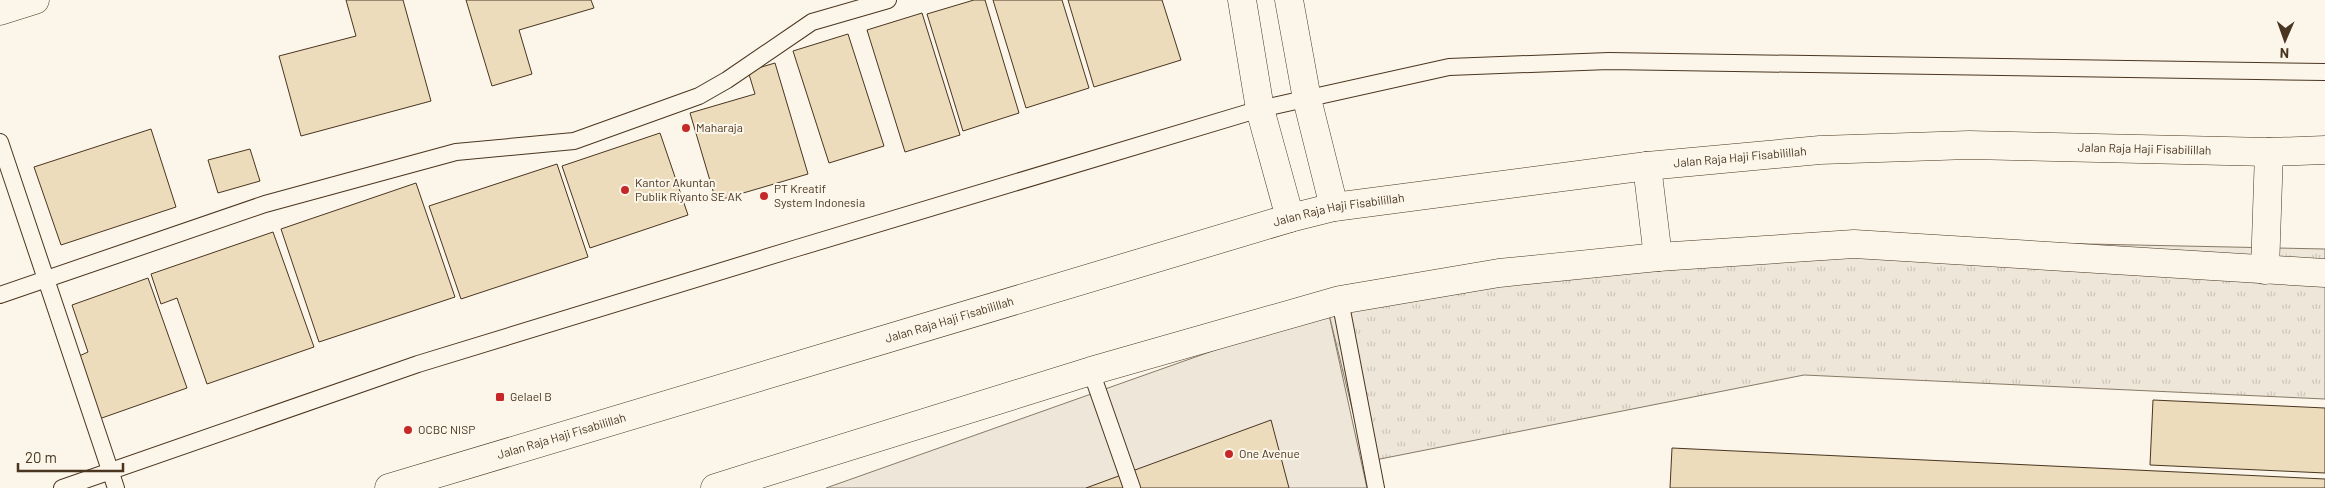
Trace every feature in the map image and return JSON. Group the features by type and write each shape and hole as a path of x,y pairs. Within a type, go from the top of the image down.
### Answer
{"main road":[{"path":"0,11 35,0"},
{"path":"1242,0 1260,109 1290,218"},
{"path":"1289,0 1307,99 1334,207"},
{"name":"Jalan Raja Haji Fisabilillah","path":"389,488 1290,218 1334,207 1647,166 1820,150 1969,145 2269,152 2325,150"},
{"path":"2265,270 2269,152"},
{"path":"1647,166 1658,257"},
{"path":"715,488 1092,371 1340,300 1499,273 1658,257 1854,244 2325,273"}],"lane":[{"path":"0,295 265,204 456,152 574,141 699,96 812,22 888,0"},
{"path":"62,488 428,362 797,248 1260,109 1449,67 1610,61 2325,72"},
{"path":"0,142 116,488"},
{"path":"1340,300 1376,488"},
{"path":"1092,371 1132,488"}],"green space":[{"path":"1993,242 2325,249 2325,399 1804,375 1365,462 1328,310 1488,281"},
{"path":"1328,310 1367,488 826,488"}],"building":[{"path":"346,0 403,0 431,101 301,136 279,56 356,36"},
{"path":"466,0 591,0 594,8 519,30 532,74 492,86"},
{"path":"974,0 985,0 1019,113 963,131 927,14"},
{"path":"993,0 1062,0 1089,88 1026,108"},
{"path":"1068,0 1162,0 1181,60 1094,87"},
{"path":"922,13 960,135 905,152 867,30"},
{"path":"848,34 884,146 829,163 793,51"},
{"path":"775,63 808,174 716,201 690,113 755,94 748,71"},
{"path":"151,129 176,207 61,245 34,167"},
{"name":"Kantor Akuntan Publik Riyanto SE AK","path":"660,133 688,215 590,248 562,166"},
{"path":"250,149 260,181 218,193 208,160"},
{"path":"557,164 588,257 461,299 429,206"},
{"path":"416,183 455,297 319,342 281,229"},
{"path":"273,232 314,347 207,384 177,298 161,304 151,274"},
{"path":"148,278 187,388 99,419 77,357 88,352 72,305"},
{"path":"2153,400 2325,408 2325,473 2150,465"},
{"name":"One Avenue","path":"1271,420 1289,488 1086,488"},
{"path":"1672,448 2325,479 2325,488 1670,488"}],"place":[{"name":"Maharaja","path":"686,128"},
{"name":"Kantor Akuntan Publik Riyanto SE AK","path":"625,190"},
{"name":"PT Kreatif System Indonesia","path":"764,196"},
{"name":"Gelael B","path":"500,397"},
{"name":"OCBC NISP","path":"408,430"},
{"name":"One Avenue","path":"1229,454"}]}
